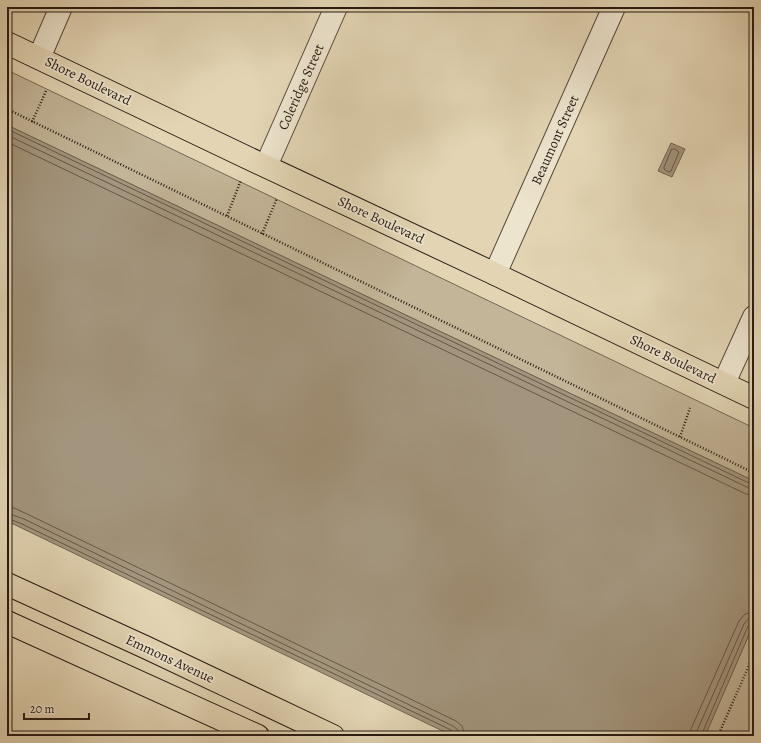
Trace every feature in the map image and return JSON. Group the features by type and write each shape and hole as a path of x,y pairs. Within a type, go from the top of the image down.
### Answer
{"main road":[{"name":"Shore Boulevard","path":"7,43 754,398"},
{"name":"Emmons Avenue","path":"7,584 145,647 333,736"},
{"path":"7,622 258,736"}],"street":[{"path":"39,58 61,7"},
{"name":"Coleridge Street","path":"266,166 336,7"},
{"name":"Beaumont Street","path":"495,274 614,7"},
{"path":"724,384 754,317"}],"path":[{"path":"7,84 11,74"},
{"path":"32,122 46,91"},
{"path":"7,109 754,473"},
{"path":"227,216 241,180"},
{"path":"262,234 278,198"},
{"path":"680,437 690,408"},
{"path":"718,736 754,654"}],"shaded area":[{"path":"7,70 754,428 754,481 7,125"},
{"path":"754,623 754,736 705,736"}],"water":[{"path":"7,125 754,481 754,623 705,736 453,736 7,521"},
{"path":"671,143 685,149 672,177 658,171"}]}
